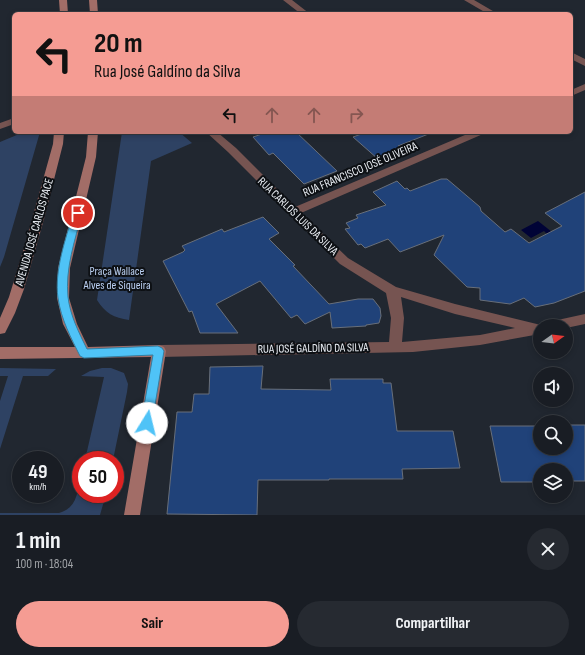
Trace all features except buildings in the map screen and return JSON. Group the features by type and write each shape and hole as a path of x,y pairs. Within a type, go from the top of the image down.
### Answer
{"main road":[{"path":"63,0 64,12"},
{"path":"93,0 94,12"},
{"name":"AVENIDA JOSÉ CARLOS PACE","path":"0,329 14,302 37,226 58,144 59,134"},
{"path":"84,354 70,324 63,298 64,268 91,157 93,134"},
{"path":"132,515 158,351"},
{"name":"RUA JOSÉ GALDÍNO DA SILVA","path":"0,353 84,354 158,351"}],"street":[{"path":"287,0 303,12"},
{"path":"468,0 490,12"},
{"path":"573,56 585,63"},
{"path":"573,92 585,87"},
{"path":"0,126 12,122"},
{"name":"RUA CARLOS LUIS DA SILVA","path":"213,134 232,150 344,261 392,290 455,309 533,327"},
{"name":"RUA FRANCISCO JOSÉ OLIVEIRA","path":"293,212 471,134"},
{"path":"392,290 398,310 399,320 395,347"},
{"path":"573,322 585,319"},
{"name":"RUA JOSÉ GALDÍNO DA SILVA","path":"158,351 413,347 480,340 533,330"}],"green space":[{"path":"19,134 39,134 0,267 0,142"},
{"name":"Praça Wallace Alves de Siqueira","path":"122,134 181,134 192,143 151,161 129,320 110,314 97,300"},
{"path":"0,368 56,369 48,376 23,376 0,449 0,401 8,376 0,376"},
{"path":"102,368 111,368 124,373 128,384 115,451 87,451 104,377 81,376 90,371"},
{"path":"103,503 100,515 0,515 0,513 59,513 65,511 73,504"}],"shaded area":[{"path":"538,221 552,232 547,234 544,231 531,238 521,230"}],"route":[{"path":"78,213 64,268 63,298 70,324 84,354 158,351 147,423"}]}
